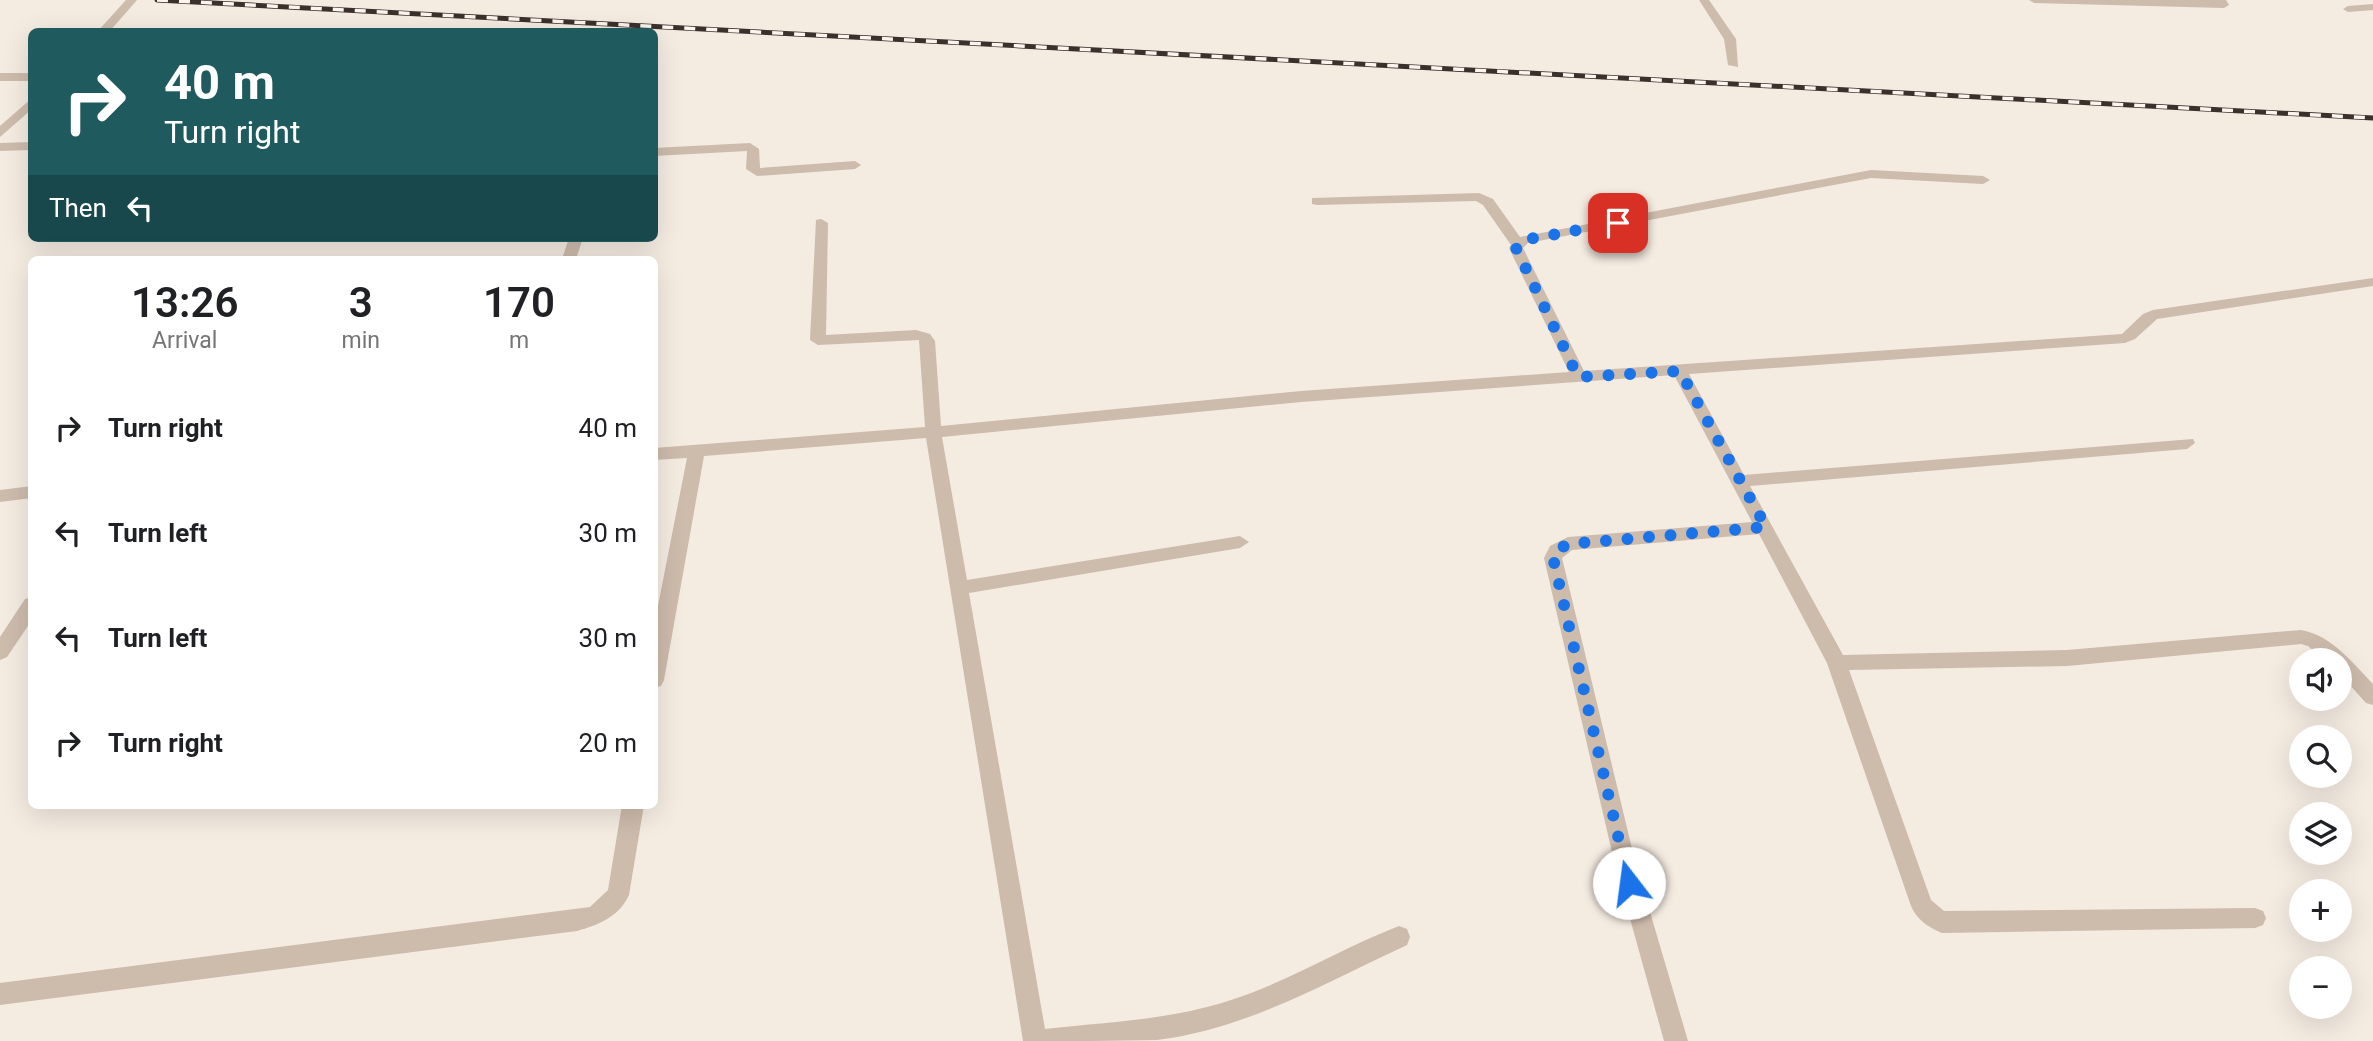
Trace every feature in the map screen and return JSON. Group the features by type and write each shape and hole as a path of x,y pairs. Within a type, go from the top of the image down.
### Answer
{"street":[{"path":"106,28 132,0"},
{"path":"1704,0 1730,39 1734,65"},
{"path":"2034,0 2224,5 2221,0"},
{"path":"2348,9 2373,7"},
{"path":"0,77 28,77"},
{"path":"0,133 28,106"},
{"path":"0,147 28,146"},
{"path":"658,152 750,147 753,149 753,169 757,172 855,165"},
{"path":"1517,243 1871,174 1983,180"},
{"path":"1317,201 1479,197 1488,202 1517,243 1516,248 1578,377"},
{"path":"821,223 818,340 916,335 925,337 933,431 1038,1041 1135,1031 1206,1019 1277,992 1399,937"},
{"path":"658,454 1392,389 1930,355 2125,338 2134,332 2139,323 2153,315 2373,282"},
{"path":"1680,371 1766,527 1836,663 1923,906 1931,916 1942,922 2255,918"},
{"path":"1741,481 2187,443"},
{"path":"658,639 696,452"},
{"path":"0,496 28,492"},
{"path":"1676,1041 1622,858 1576,648 1553,558 1556,551 1568,544 1766,527"},
{"path":"959,588 1240,542"},
{"path":"3,642 28,609"},
{"path":"1836,663 2067,658 2301,637 2313,639 2323,648"},
{"path":"2352,675 2373,697"},
{"path":"0,995 577,921 597,915 618,895 632,809"}],"railway":[{"path":"157,0 2373,118"}],"route":[{"path":"1618,223 1523,240 1517,243 1516,248 1578,377 1680,371 1766,527 1568,544 1556,551 1553,558 1629,883"}]}
